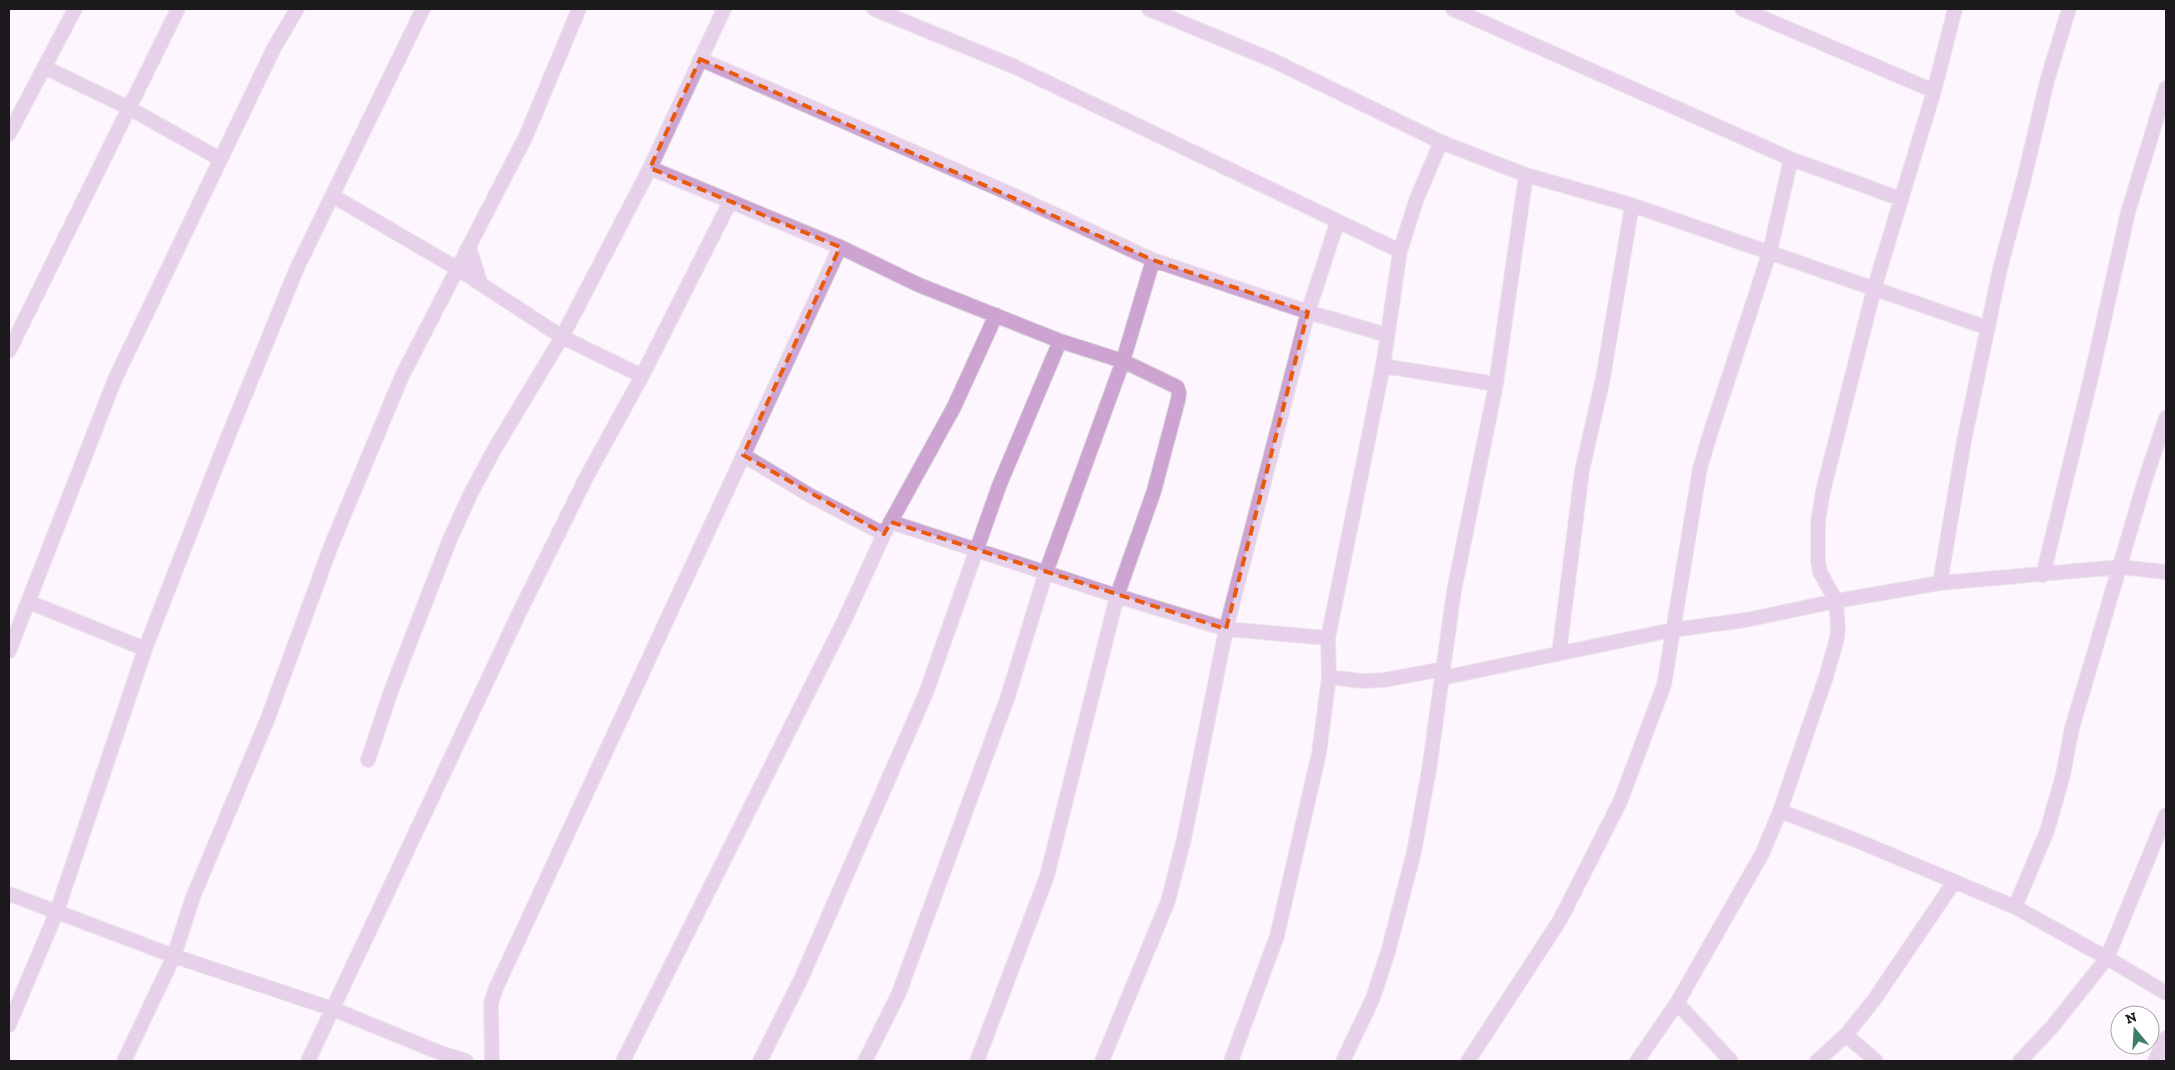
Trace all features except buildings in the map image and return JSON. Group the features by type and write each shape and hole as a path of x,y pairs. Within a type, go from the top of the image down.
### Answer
{"street":[{"path":"9,134 75,9"},
{"path":"9,351 178,9"},
{"path":"9,651 116,379 281,33 296,9"},
{"path":"9,1024 57,911 145,649 225,444 297,268 423,9"},
{"path":"124,1061 174,956 193,897 268,718 331,546 402,376 526,136 579,9"},
{"path":"368,760 391,691 450,539 494,450 562,337 650,168 724,9"},
{"path":"874,9 1013,66 1400,252"},
{"path":"1149,9 1272,60 1441,142 1526,175 1632,205 1770,251 1988,328"},
{"path":"1453,9 1791,159 1901,199"},
{"path":"1742,9 1934,91"},
{"path":"1637,1061 1678,1004 1762,854 1780,811 1826,677 1837,638 1836,600 1820,572 1818,522 1823,491 1874,289 1934,91 1955,9"},
{"path":"1940,583 1964,441 2000,269 2047,81 2069,9"},
{"path":"700,59 1013,195 1153,260 1308,312 1387,335"},
{"path":"44,67 129,108 220,159"},
{"path":"2043,575 2093,369 2128,212 2166,88"},
{"path":"1231,1061 1277,936 1319,753 1329,677 1328,638 1383,366 1400,252 1417,198 1441,142"},
{"path":"1468,1061 1560,920 1620,802 1664,685 1700,468 1770,251 1791,159"},
{"path":"650,168 840,248 919,284 1060,340 1123,361 1171,382 1177,387 1179,393 1154,491 1117,596 1047,876 976,1061"},
{"path":"1343,1061 1373,998 1391,943 1419,825 1430,770 1454,591 1496,384 1526,175"},
{"path":"333,196 458,268 562,337 642,376"},
{"path":"308,1061 521,608 587,476 642,376 730,202"},
{"path":"1559,654 1582,471 1603,378 1632,205"},
{"path":"1102,1061 1168,901 1184,839 1226,629 1308,312 1337,222"},
{"path":"469,247 480,282"},
{"path":"492,1061 491,1004 496,988 840,248"},
{"path":"865,1061 902,984 1008,696 1046,572 1123,361 1153,260"},
{"path":"623,1061 844,621 888,528 954,408 996,315"},
{"path":"760,1061 805,970 922,701 999,486 1060,340"},
{"path":"1383,366 1496,384"},
{"path":"2015,907 2046,832 2063,775 2072,728 2146,477 2166,418"},
{"path":"743,455 811,496 888,528 975,550 1226,629 1328,638"},
{"path":"1329,677 1362,681 1442,673 1559,654 1672,630 1746,620 1836,600 1940,583 2120,567 2166,572"},
{"path":"29,602 145,649"},
{"path":"1780,811 1858,841 2015,907 2166,993"},
{"path":"2020,1061 2052,1027 2107,958 2166,816"},
{"path":"1817,1061 1846,1036 1874,1000 1954,882"},
{"path":"9,894 174,956 333,1009 436,1057 466,1061"},
{"path":"1678,1004 1731,1061"},
{"path":"1846,1036 1876,1061"},
{"path":"2155,1061 2166,1038"}],"highlighted area":[{"path":"700,59 1153,260 1308,312 1226,629 891,522 884,534 743,455 840,247 650,168"}]}
